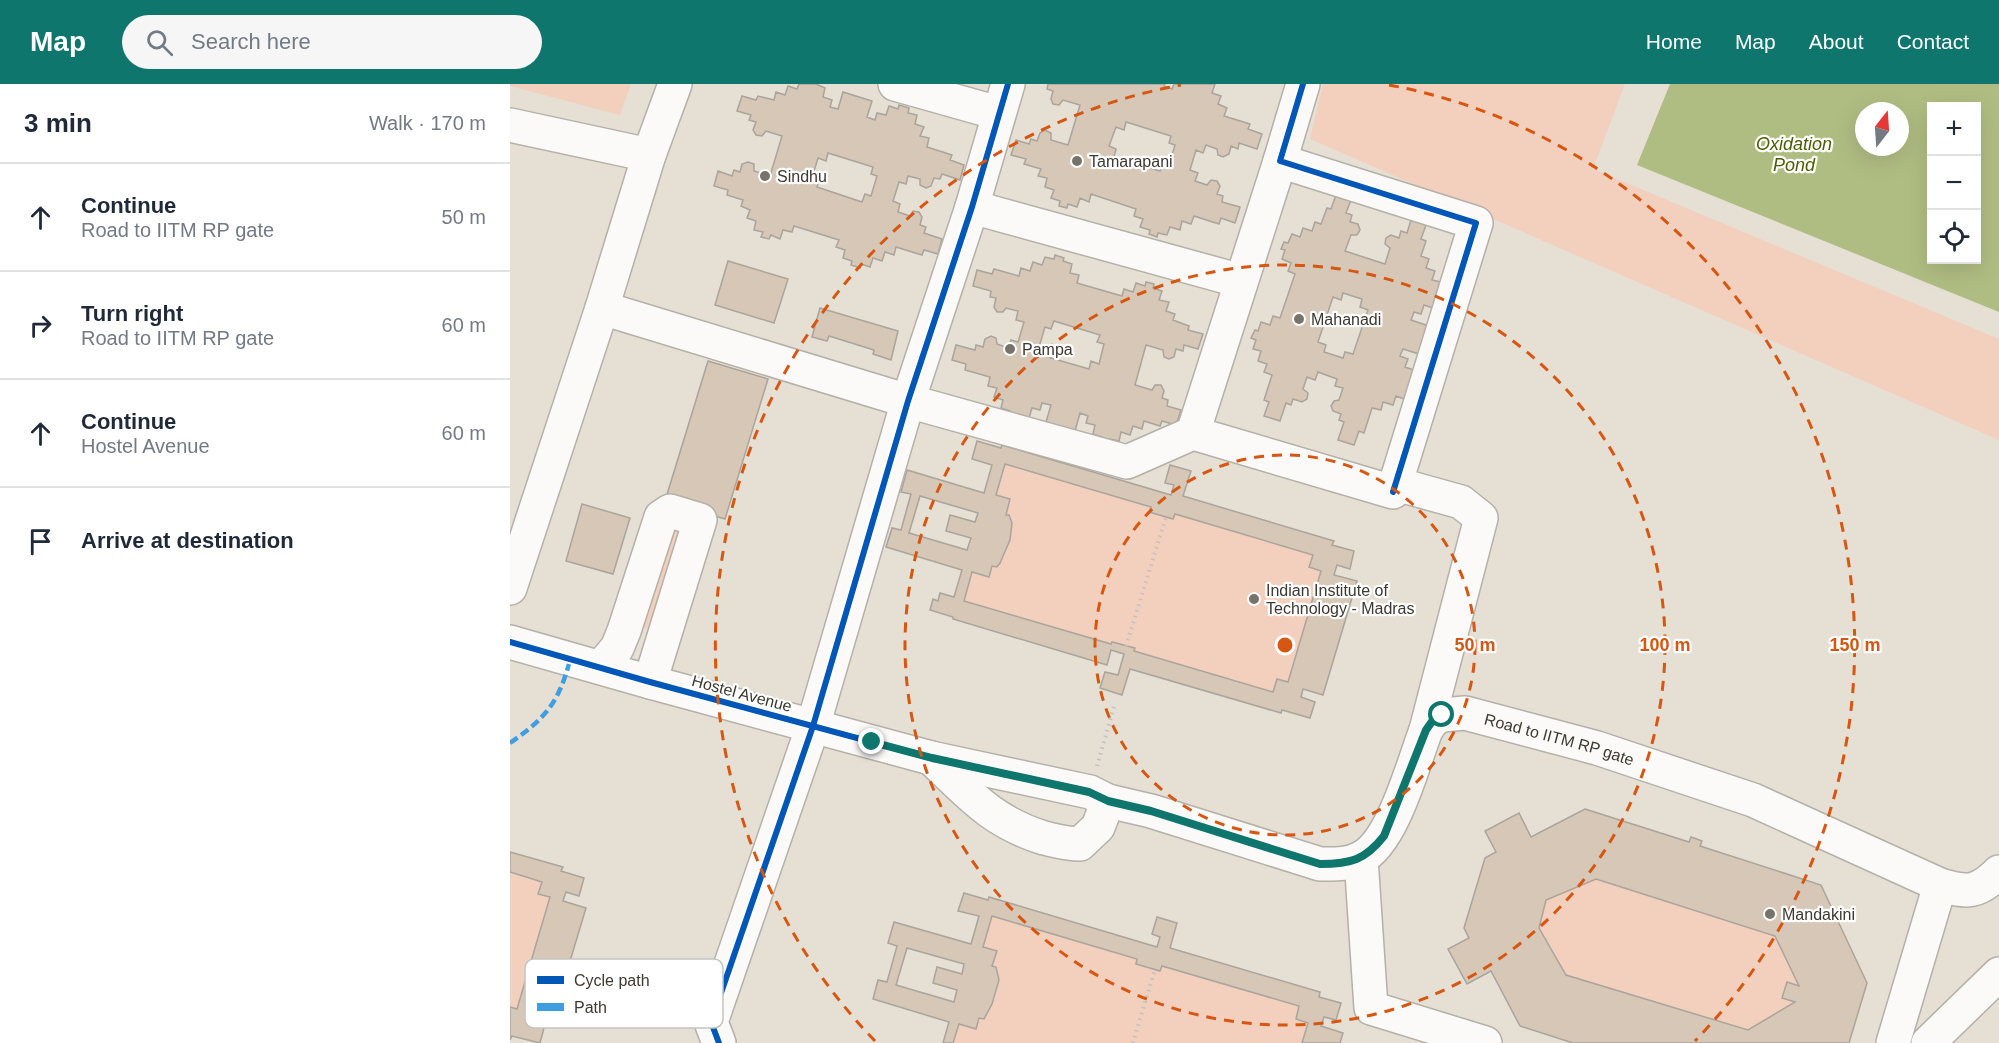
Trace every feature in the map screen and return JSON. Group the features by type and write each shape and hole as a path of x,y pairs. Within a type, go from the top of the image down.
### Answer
{"street":[{"path":"510,588 602,308 649,155 675,84"},
{"path":"723,987 813,726 908,401 972,207 1003,99 895,84"},
{"path":"1193,433 1303,84"},
{"path":"510,124 649,155"},
{"path":"1280,161 1476,223 1395,488"},
{"path":"972,207 1242,281"},
{"path":"602,308 908,401 1127,462 1193,433 1395,488 1461,502 1481,518 1426,730 1384,836 1374,849 1361,858 1341,864 1320,864 1099,797 1098,827 1080,844 1067,844 1031,834 1005,823 978,804 932,758"},
{"path":"601,667 617,648 661,517 670,510 700,520 650,682"},
{"path":"624,631 633,638 662,644"},
{"name":"Hostel Avenue","path":"510,642 932,758 1099,797"},
{"name":"Road to IITM RP gate","path":"1426,730 1433,720 1442,715 1464,713 1597,747 1753,800 1940,885 1958,890 1974,890 1986,885 1999,872"},
{"path":"1361,858 1371,1008 1485,1043"},
{"path":"1893,1043 1940,885"},
{"path":"1928,1043 1999,974"},
{"path":"713,1028 719,1043"}],"path":[{"path":"1126,646 1166,517"},
{"path":"1099,797 1115,703"},
{"path":"1133,1043 1155,969"}],"shaded area":[{"path":"510,84 631,84 620,115 510,86"},
{"path":"1323,84 1625,84 1593,169 1999,339 1999,440 1310,139"},
{"path":"1005,464 1151,507 1150,512 1173,519 1175,514 1313,555 1309,567 1321,571 1288,682 1273,692 1134,651 1134,648 1113,642 1111,644 964,601 972,572 989,577 992,566 997,567 1005,556 1010,542 1010,515 1006,515 1010,499 996,495"},
{"path":"685,523 651,629 644,627 635,620 665,524"},
{"path":"510,872 542,882 538,894 550,897 532,959 525,959 525,982 517,1009 510,1007"},
{"path":"1596,879 1775,936 1799,986 1795,1002 1748,1030 1566,975 1539,928 1546,900"},
{"path":"992,916 1137,959 1136,964 1160,971 1162,966 1299,1006 1308,1023 1302,1043 953,1043 959,1024 976,1029 979,1018 984,1019 996,994 998,974 996,967 992,966 997,951 983,947"}],"water":[{"name":"Oxidation Pond","path":"1670,84 1999,84 1999,312 1637,165"}],"building":[{"name":"Sindhu","path":"799,84 816,84 825,88 823,97 832,100 830,107 838,109 843,92 872,101 867,117 875,120 877,113 886,115 889,106 898,109 899,105 909,108 908,113 917,115 915,124 924,127 920,136 929,138 927,147 952,155 950,160 964,165 960,180 942,174 940,179 934,178 931,186 926,188 920,185 920,179 908,176 906,184 899,182 893,201 900,204 898,212 910,216 913,211 919,212 922,217 920,225 926,227 924,233 942,239 938,254 924,250 922,255 896,247 894,255 885,252 882,261 873,258 870,267 861,264 860,268 851,265 852,261 843,258 845,250 836,247 839,240 794,226 792,232 783,230 780,239 771,235 769,239 761,237 763,232 754,230 756,221 747,218 750,210 741,206 743,200 727,195 728,190 714,186 718,171 732,176 734,170 740,172 742,164 748,162 754,164 754,171 770,176 782,136 766,131 762,136 756,135 753,130 756,122 749,120 751,115 737,111 742,96 756,100 758,96 774,100 776,92 785,95 788,86 797,89","holes":["828,153 873,167 871,174 877,176 871,196 865,194 862,202 817,187 819,180 812,178 818,158 826,161"]},
{"name":"Tamarapani","path":"1048,84 1165,84 1164,86 1172,89 1174,84 1215,84 1212,93 1221,96 1218,104 1227,108 1224,116 1250,124 1248,129 1262,134 1257,149 1239,143 1238,149 1231,146 1229,154 1223,157 1218,155 1217,149 1206,145 1203,153 1196,150 1190,170 1198,173 1195,181 1207,185 1211,180 1217,181 1220,186 1217,194 1223,196 1222,202 1240,207 1235,223 1221,218 1219,224 1194,216 1191,224 1182,221 1180,230 1170,227 1167,235 1158,233 1157,237 1149,234 1150,230 1140,227 1143,219 1134,216 1136,209 1091,194 1089,202 1080,198 1077,207 1068,204 1067,208 1059,206 1060,201 1051,198 1054,190 1045,187 1047,178 1038,176 1041,169 1024,164 1026,159 1011,155 1016,140 1029,144 1031,139 1037,141 1040,133 1045,130 1051,133 1051,140 1068,145 1080,105 1063,100 1059,105 1053,104 1051,99 1053,91 1047,89","holes":["1126,122 1171,136 1169,143 1175,145 1169,165 1163,163 1160,171 1114,157 1116,149 1109,146 1116,127 1124,130"]},
{"name":"Mahanadi","path":"1336,195 1351,200 1346,213 1352,215 1350,222 1358,224 1360,230 1357,235 1351,235 1345,251 1385,264 1390,248 1385,244 1386,238 1391,235 1399,238 1401,231 1407,233 1411,220 1426,225 1421,239 1426,241 1421,256 1429,259 1426,268 1435,271 1432,280 1441,282 1433,308 1424,305 1421,314 1414,312 1411,320 1429,326 1419,354 1403,349 1400,356 1408,359 1405,367 1414,370 1412,391 1407,390 1404,399 1396,396 1393,405 1383,402 1381,410 1372,408 1364,433 1359,431 1354,445 1338,440 1344,422 1339,420 1341,414 1333,411 1331,406 1334,401 1339,400 1343,388 1335,386 1337,379 1318,372 1315,380 1307,377 1303,389 1308,393 1307,399 1302,402 1293,399 1291,405 1286,403 1280,421 1264,416 1269,402 1264,400 1272,375 1264,372 1267,364 1258,361 1261,351 1253,349 1256,340 1251,338 1255,330 1258,331 1261,322 1270,325 1273,316 1280,318 1295,274 1288,271 1291,263 1282,259 1285,250 1281,249 1284,242 1288,243 1292,234 1300,237 1303,228 1312,231 1315,222 1321,224 1327,208 1331,209","holes":["1343,293 1362,299 1360,307 1368,310 1353,354 1345,352 1343,358 1324,352 1326,345 1318,342 1333,297 1341,300"]},
{"name":"Pampa","path":"1055,255 1072,264 1070,273 1079,275 1077,283 1122,296 1124,289 1133,292 1136,283 1145,286 1146,282 1154,284 1153,288 1162,291 1159,300 1169,302 1166,311 1175,314 1173,320 1189,326 1188,330 1203,334 1198,349 1184,345 1183,351 1176,349 1174,357 1169,359 1164,357 1163,350 1146,345 1135,385 1152,390 1155,385 1161,385 1164,391 1162,398 1168,400 1167,406 1181,410 1176,425 1162,421 1160,426 1144,421 1142,429 1133,426 1130,435 1121,432 1119,441 1110,439 1108,443 1101,441 1102,437 1093,434 1095,425 1086,423 1088,416 1080,413 1075,431 1046,422 1051,405 1042,403 1040,410 1032,408 1029,418 1020,415 1018,419 1008,416 1010,411 1001,408 1003,400 994,397 997,388 988,386 990,377 965,370 966,364 952,360 956,345 975,350 976,345 983,347 985,339 991,336 996,338 997,344 1008,348 1011,340 1018,342 1024,322 1016,320 1018,311 1006,308 1003,312 997,312 994,307 996,298 990,297 991,291 973,286 977,270 992,274 994,269 1019,276 1021,268 1030,271 1033,262 1042,265 1045,257 1054,259","holes":["1054,321 1100,335 1097,342 1104,344 1099,364 1091,361 1089,369 1044,356 1045,349 1039,347 1045,327 1051,329"]},
{"path":"728,261 788,279 774,323 715,305"},
{"path":"820,308 898,331 891,360 873,354 874,350 829,336 827,341 812,337"},
{"path":"708,361 768,379 725,519 665,501"},
{"path":"977,441 1001,448 1002,445 1171,495 1174,485 1165,483 1170,465 1191,471 1183,496 1334,541 1332,545 1354,551 1350,569 1337,565 1334,575 1357,581 1323,695 1303,689 1301,697 1315,702 1310,718 1282,710 1281,713 1130,669 1122,695 1100,688 1105,672 1118,675 1124,654 1111,650 1107,665 930,610 933,599 938,601 940,593 954,597 962,570 886,547 892,528 901,530 911,494 901,492 907,470 984,493 992,465 972,459","holes":["1005,464 1151,507 1149,512 1173,519 1175,514 1313,555 1309,567 1321,571 1288,682 1277,679 1273,692 1134,651 1135,648 1112,642 1111,644 964,601 972,572 989,577 992,566 997,567 1000,563 1010,540 1012,523 1009,515 1006,515 1010,499 996,495","920,496 978,513 975,522 950,515 946,531 971,538 967,550 909,533"]},
{"path":"582,504 630,518 613,574 566,561"},
{"name":"Mandakini","path":"1585,809 1689,842 1691,837 1702,841 1700,846 1821,885 1867,983 1849,1043 1573,1043 1520,1026 1491,971 1467,984 1448,949 1469,938 1464,928 1485,858 1496,852 1485,831 1519,813 1531,837","holes":["1596,879 1775,936 1799,986 1787,982 1782,998 1795,1002 1748,1030 1566,975 1539,928 1546,900"]},
{"path":"510,852 563,867 561,871 584,878 579,896 566,892 563,901 586,908 571,959 532,959 550,897 538,894 542,882 510,872"},
{"path":"964,893 988,900 989,897 1157,947 1160,937 1152,934 1157,917 1177,923 1170,948 1320,992 1319,997 1341,1003 1336,1020 1324,1017 1321,1026 1343,1033 1340,1043 1302,1043 1308,1023 1296,1019 1299,1006 1162,966 1160,971 1136,964 1137,959 992,916 983,947 997,951 992,966 996,967 999,980 992,1004 984,1019 979,1018 976,1029 959,1024 953,1043 943,1043 949,1022 873,999 878,980 887,982 897,946 888,943 894,922 971,944 979,916 958,911","holes":["907,948 964,964 962,974 937,967 933,983 957,990 954,1002 896,985"]},
{"path":"525,982 525,1028 544,1028 540,1043 512,1036 510,1040 510,1007 517,1009"}],"marked path":[{"path":"510,743 542,717 549,708 561,687 570,660"}],"cycle path":[{"path":"723,987 813,726 908,401 972,207 1008,84"},
{"path":"1303,84 1280,161 1476,223 1393,492"},
{"path":"510,642 931,758 1090,792 1108,801"},
{"path":"713,1028 719,1043"}],"place":[{"name":"Tamarapani","path":"1077,161"},
{"name":"Sindhu","path":"765,176"},
{"name":"Mahanadi","path":"1299,319"},
{"name":"Pampa","path":"1010,349"},
{"name":"Indian Institute of Technology - Madras","path":"1254,599"},
{"name":"Mandakini","path":"1770,914"}],"route":[{"path":"872,742 932,758 1089,792 1108,801 1151,811 1320,864 1341,864 1361,858 1374,849 1384,836 1426,730 1433,720 1442,715"}]}
